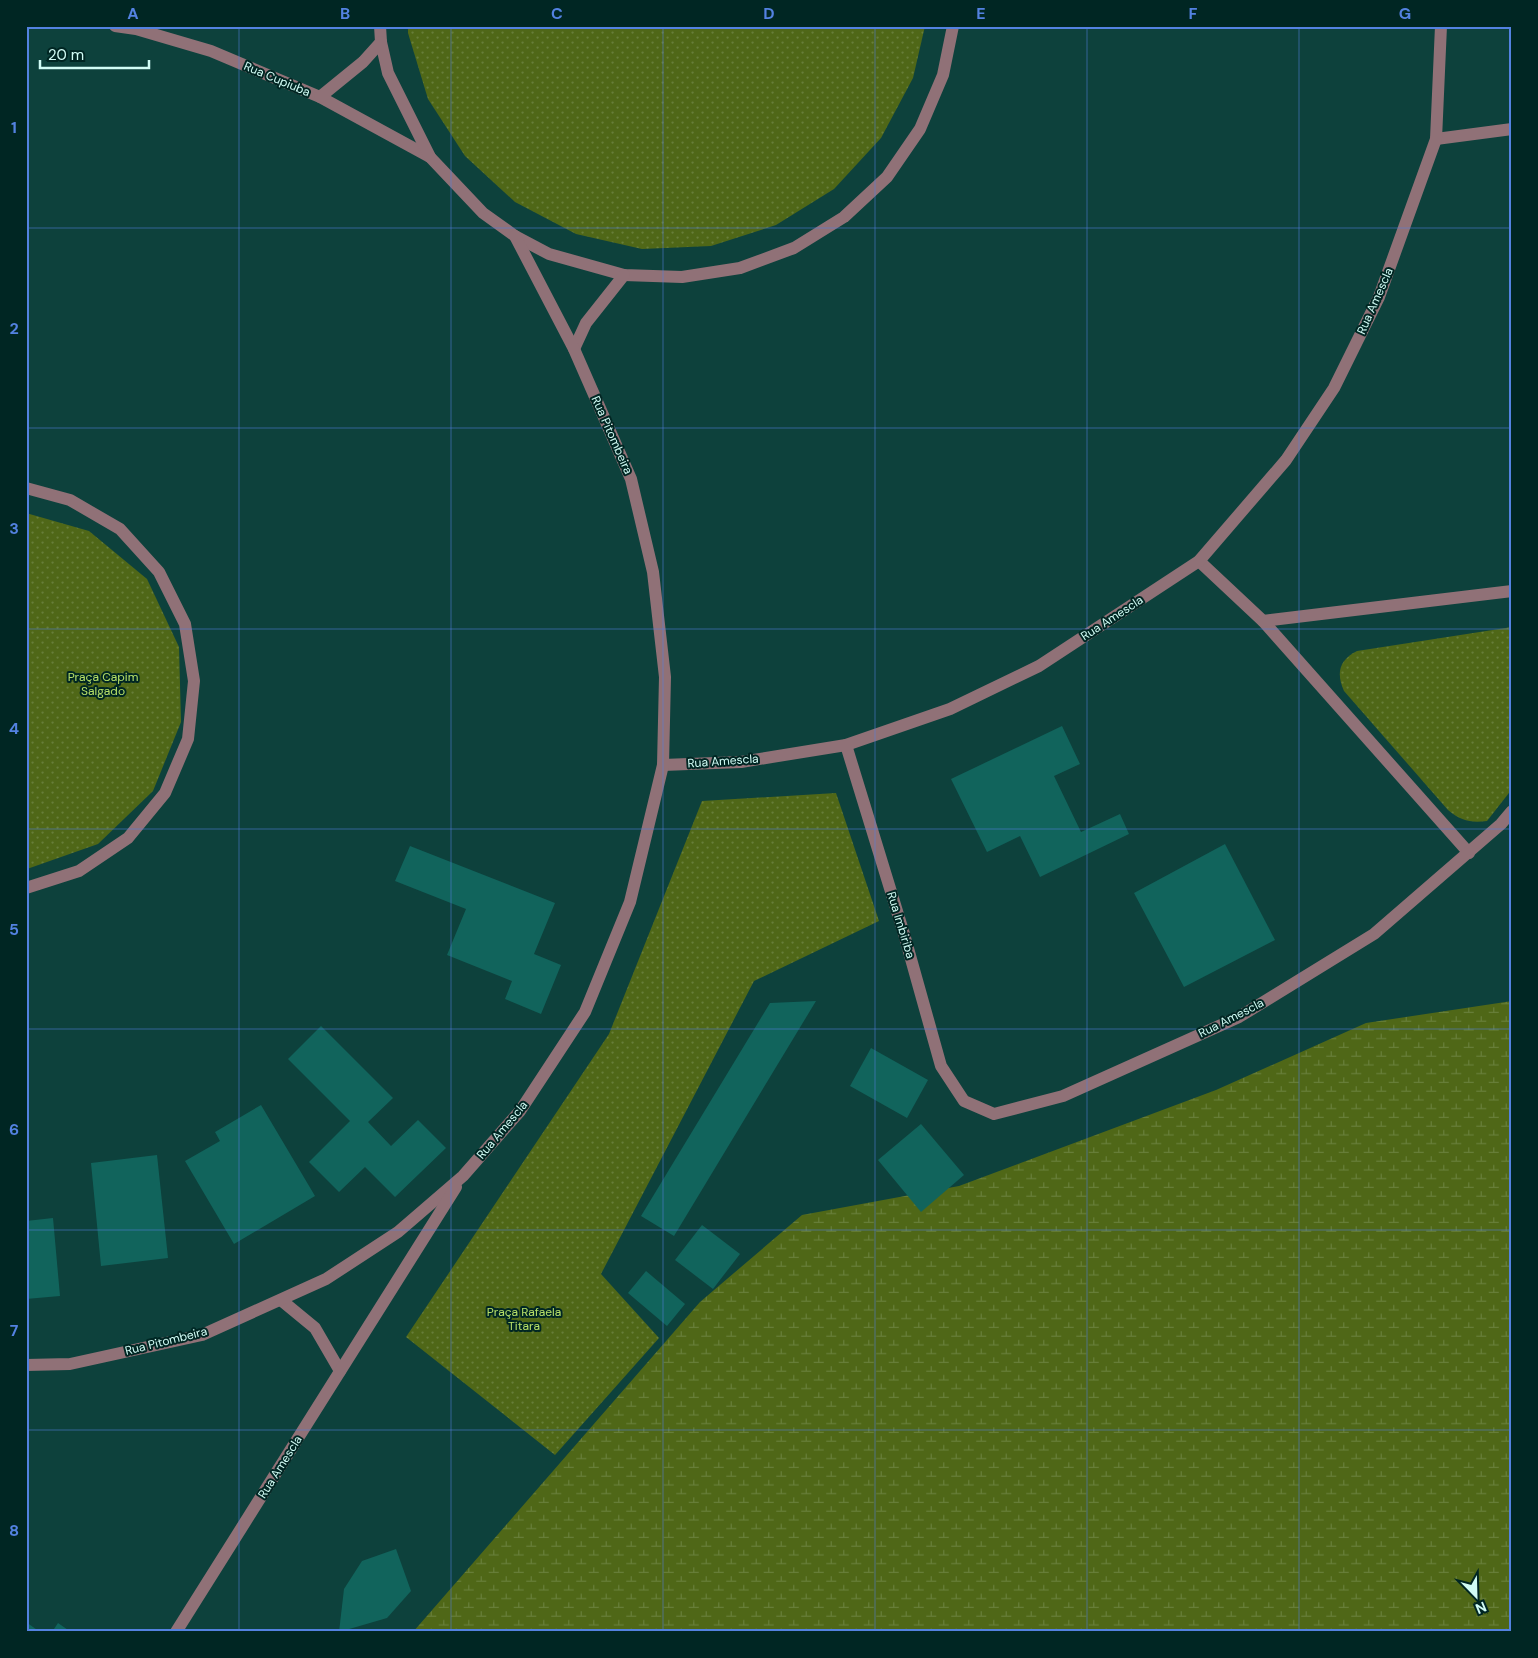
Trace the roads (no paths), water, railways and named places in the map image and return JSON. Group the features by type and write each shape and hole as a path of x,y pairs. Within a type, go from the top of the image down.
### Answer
{"street":[{"name":"Rua Cupiuba","path":"115,26 136,29 211,52 320,97 430,157"},
{"path":"380,26 381,42 388,73 430,157"},
{"path":"515,236 549,254 624,275 682,277 740,268 794,248 844,217 887,177 920,129 943,75 953,26"},
{"name":"Rua Amescla","path":"326,1279 398,1232 463,1176 520,1111 584,1012 630,902 662,765 741,762 846,745 950,709 1039,666 1199,561 1286,460 1334,388 1380,297 1436,139 1441,26"},
{"path":"320,97 363,62 381,42"},
{"path":"1436,139 1512,129"},
{"name":"Rua Pitombeira","path":"430,157 483,213 515,236 574,348 632,479 653,572 665,678 662,765"},
{"path":"574,348 586,323 624,275"},
{"path":"26,488 70,500 120,530 159,572 184,624 194,681 188,740 165,793 128,838 79,871 26,888"},
{"path":"1199,561 1263,622 1469,853"},
{"path":"1263,622 1512,591"},
{"name":"Rua Imbiriba","path":"846,745 904,934 941,1066 964,1101"},
{"name":"Rua Amescla","path":"964,1101 994,1114 1063,1096 1239,1017 1374,934 1469,853 1501,824 1512,811"},
{"name":"Rua Amescla","path":"176,1632 463,1176"},
{"name":"Rua Pitombeira","path":"26,1364 70,1364 202,1335 326,1279"},
{"path":"281,1300 315,1328 340,1371"}],"park label":[{"name":"Praça Capim Salgado","path":"103,684"},
{"name":"Praça Rafaela Titara","path":"524,1319"}]}
